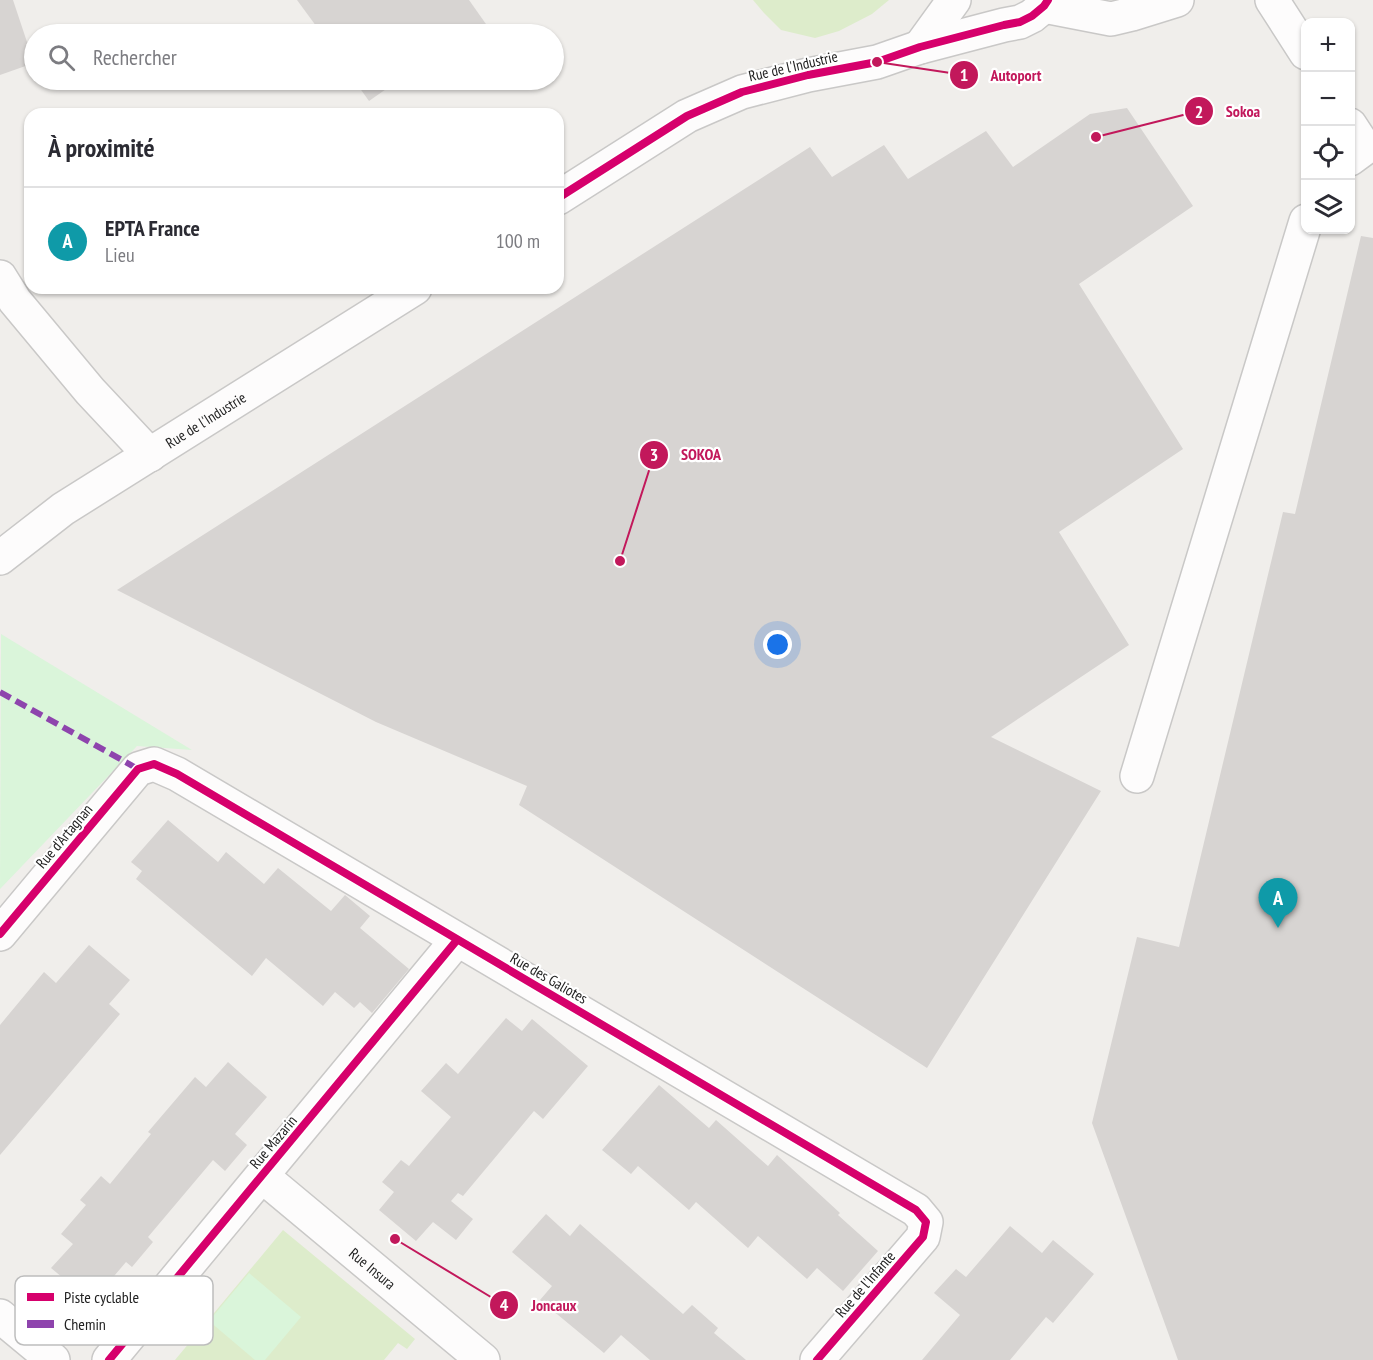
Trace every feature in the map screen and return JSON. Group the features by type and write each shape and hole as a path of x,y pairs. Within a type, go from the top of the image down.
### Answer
{"street":[{"path":"920,47 954,0"},
{"path":"970,0 984,17 1004,25"},
{"name":"Rue de l'Industrie","path":"564,194 687,116 742,92 808,75 877,62 920,47 1020,22 1032,16 1046,3 1111,19 1177,0"},
{"path":"1272,0 1301,47"},
{"path":"1355,132 1365,147 1355,155"},
{"path":"1137,776 1301,234"},
{"path":"0,277 15,301 90,391 150,455"},
{"name":"Rue de l'Industrie","path":"0,558 63,509 405,294"},
{"name":"Rue d'Artagnan","path":"0,934 138,770 154,764"},
{"name":"Rue des Galiotes","path":"154,764 177,774 916,1210 926,1222"},
{"name":"Rue Mazarin","path":"179,1276 457,940"},
{"name":"Rue Insura","path":"262,1176 476,1358"},
{"name":"Rue de l'Infante","path":"817,1360 923,1237 926,1222"},
{"path":"0,1316 15,1328"},
{"path":"35,1345 53,1360"},
{"name":"Rue Mazarin","path":"109,1360 121,1345"}],"green space":[{"path":"753,0 889,0 872,14 839,31 815,38 781,30"},
{"path":"1,634 192,750 137,746 0,889"},
{"path":"283,1230 415,1339 407,1349 398,1343 384,1360 175,1360 187,1345 213,1345 213,1314"},
{"path":"249,1273 301,1317 265,1360 255,1360 213,1324 213,1316"}],"building":[{"path":"0,0 13,0 24,33 24,67 0,75"},
{"path":"297,0 469,0 486,24 315,24"},
{"path":"361,90 385,90 369,101"},
{"path":"1127,108 1193,206 1079,284 1183,449 1059,532 1129,645 991,737 1101,791 927,1068 519,805 527,786 376,722 117,590 810,147 832,177 884,145 908,179 986,131 1013,167 1090,114"},
{"path":"1361,236 1373,238 1373,1360 1178,1360 1092,1123 1137,937 1179,947 1283,512 1295,514"},
{"path":"168,820 218,862 226,852 264,884 278,868 331,911 345,895 370,916 360,928 409,969 372,1013 360,1002 354,1008 335,992 323,1006 266,958 252,976 136,879 142,871 131,862"},
{"path":"89,945 130,980 109,1004 120,1014 0,1155 0,1025 44,972 56,983"},
{"path":"506,1018 522,1031 532,1019 588,1066 543,1119 534,1111 463,1196 458,1193 451,1201 473,1219 456,1240 433,1222 416,1241 379,1210 394,1192 382,1182 401,1160 409,1166 451,1117 421,1091 446,1063 458,1074"},
{"path":"228,1062 267,1097 235,1134 247,1145 225,1171 213,1160 148,1237 153,1242 132,1267 126,1262 114,1276 61,1276 51,1268 73,1244 61,1234 86,1205 80,1200 101,1176 110,1184 151,1134 148,1132 195,1077 206,1087"},
{"path":"659,1085 709,1128 716,1120 768,1166 777,1155 878,1251 843,1291 817,1268 807,1279 758,1236 748,1248 696,1202 689,1210 638,1166 631,1174 602,1150"},
{"path":"546,1214 570,1236 580,1224 683,1314 692,1305 718,1328 714,1333 746,1360 650,1360 621,1335 604,1353 540,1300 552,1286 512,1252"},
{"path":"1010,1226 1042,1253 1053,1240 1094,1274 1053,1323 1046,1317 1010,1360 922,1360 960,1315 934,1293 956,1269 966,1277"}],"marked path":[{"path":"0,692 138,769"}],"cycle path":[{"path":"564,194 687,116 742,92 808,75 877,62 920,47 1020,22 1032,16 1048,0"},
{"path":"0,934 138,769 154,764 177,774 916,1210 926,1222 923,1237 817,1360"},
{"path":"179,1276 457,940"},
{"path":"109,1360 121,1345"}],"place":[{"name":"Autoport","path":"877,62"},
{"name":"Sokoa","path":"1096,137"},
{"name":"SOKOA","path":"620,561"},
{"name":"EPTA France","path":"1278,928"},
{"name":"Joncaux","path":"395,1239"}]}
